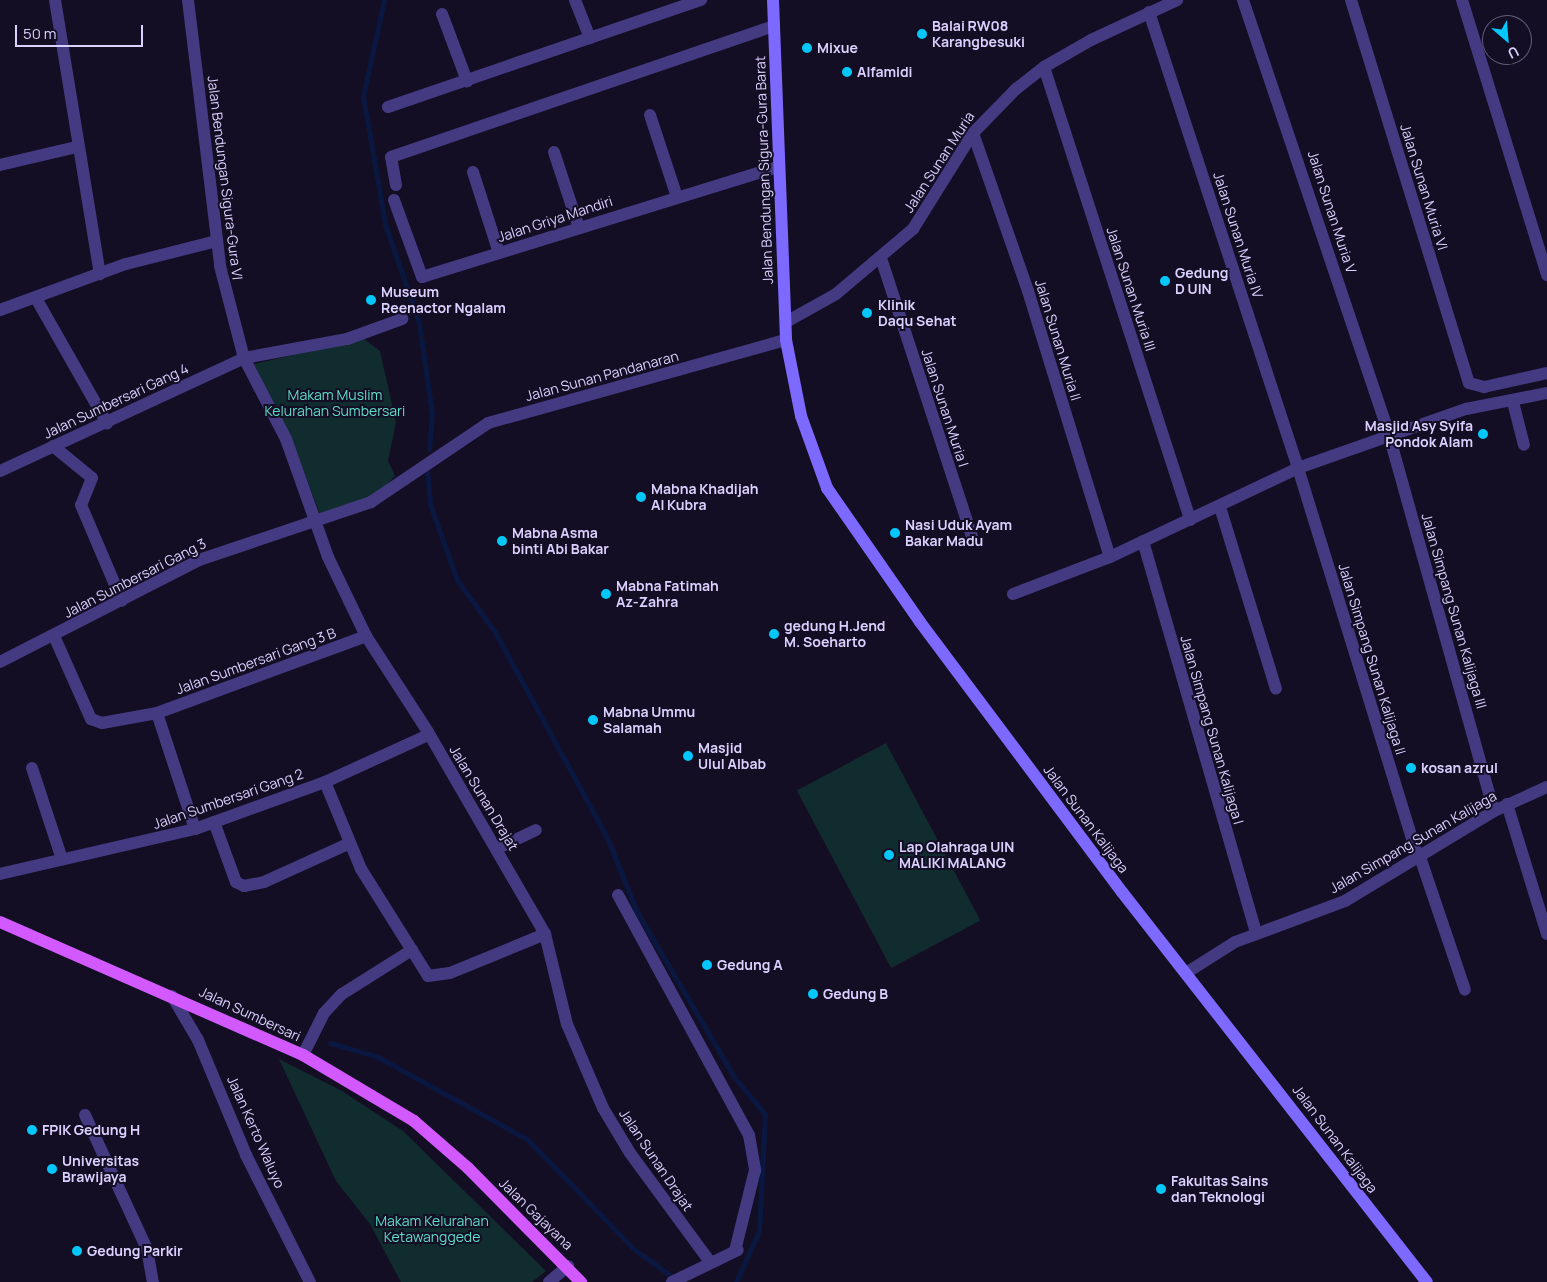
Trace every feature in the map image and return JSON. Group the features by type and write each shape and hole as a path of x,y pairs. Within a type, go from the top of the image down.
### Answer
{"main road":[{"name":"Jalan Bendungan Sigura-Gura Barat","path":"773,0 786,340"},
{"name":"Jalan Sunan Kalijaga","path":"786,340 801,416 827,488 842,514 1186,973 1427,1282"},
{"name":"Jalan Sumbersari","path":"0,922 210,1011 303,1054 414,1122 468,1168"},
{"name":"Jalan Gajayana","path":"468,1168 568,1266 581,1282"}],"street":[{"path":"55,0 77,147 100,274"},
{"name":"Jalan Bendungan Sigura-Gura VI","path":"188,0 217,241 227,307 244,358 286,439 315,519"},
{"path":"575,0 590,38"},
{"path":"388,107 702,0"},
{"name":"Jalan Sunan Muria","path":"786,322 836,294 881,258 923,217 973,133 988,114 1044,67 1149,12 1177,0"},
{"name":"Jalan Sunan Muria V","path":"1243,0 1389,435"},
{"name":"Jalan Sunan Muria VI","path":"1351,0 1469,383 1484,388 1547,373"},
{"path":"1462,0 1547,275"},
{"name":"Jalan Sunan Muria IV","path":"1149,12 1298,468"},
{"path":"442,14 467,81"},
{"path":"396,185 391,157 774,26"},
{"name":"Jalan Sunan Muria III","path":"1044,67 1190,520"},
{"path":"650,115 677,196"},
{"name":"Jalan Sunan Muria II","path":"973,133 1028,291 1110,557"},
{"path":"0,164 77,147"},
{"path":"554,152 579,228"},
{"name":"Jalan Griya Mandiri","path":"394,200 419,276 499,253 677,196 778,167"},
{"path":"473,172 499,253"},
{"path":"0,310 37,300 100,274 217,241"},
{"name":"Jalan Sunan Muria I","path":"881,258 973,540"},
{"path":"37,300 106,423"},
{"name":"Jalan Sumbersari Gang 4","path":"0,471 244,358 347,339 402,319"},
{"name":"Jalan Sunan Pandanaran","path":"432,457 496,420 786,340"},
{"path":"1013,594 1110,557 1220,507 1298,468 1466,408 1513,402 1547,393"},
{"path":"1513,402 1524,445"},
{"name":"Jalan Simpang Sunan Kalijaga III","path":"1389,435 1494,811"},
{"path":"53,446 92,478 81,505 122,601"},
{"name":"Jalan Sumbersari Gang 3","path":"0,662 122,601 198,560 315,519 371,502 432,457"},
{"name":"Jalan Simpang Sunan Kalijaga II","path":"1298,468 1419,857 1465,990"},
{"path":"1220,507 1276,689"},
{"path":"315,519 366,636 428,735"},
{"name":"Jalan Simpang Sunan Kalijaga I","path":"1143,541 1255,930"},
{"name":"Jalan Sumbersari Gang 3 B","path":"54,636 95,723 157,713 366,636"},
{"path":"157,713 195,829"},
{"name":"Jalan Sumbersari Gang 2","path":"0,874 195,829 325,782 428,735"},
{"name":"Jalan Sunan Drajat","path":"428,735 545,934 560,1006 603,1108 630,1153 710,1262"},
{"path":"32,768 62,859"},
{"path":"325,782 370,886 428,976 433,977 545,934"},
{"name":"Jalan Simpang Sunan Kalijaga","path":"1186,973 1255,930 1295,923 1345,902 1494,811 1547,787"},
{"path":"1507,804 1547,934"},
{"path":"214,822 236,882 244,886 264,882 350,843"},
{"path":"496,849 536,830"},
{"path":"618,895 750,1135 755,1170 736,1250 672,1282"},
{"path":"303,1054 319,1022 361,979 412,950"},
{"name":"Jalan Kerto Waluyo","path":"172,996 198,1040 246,1155 310,1282"},
{"path":"85,1115 147,1249 153,1282"},
{"path":"549,1282 568,1266"}],"green space":[{"name":"Makam Muslim Kelurahan Sumbersari","path":"364,339 380,351 396,422 388,461 395,476 374,497 320,514 292,440 254,364"},
{"name":"Lap Olahraga UIN MALIKI MALANG","path":"886,743 980,920 891,968 797,790"},
{"name":"Makam Kelurahan Ketawanggede","path":"279,1059 342,1091 403,1131 546,1271 532,1282 401,1282 370,1224 336,1181"}],"waterway":[{"path":"384,0 363,96 385,224 419,323 432,414 429,449"},
{"path":"427,469 430,504 457,580 495,632 607,837 637,912 734,1077 765,1114 759,1231 736,1282"},
{"path":"330,1043 376,1056 527,1139 635,1250 677,1280"}],"place":[{"name":"Balai RW08 Karangbesuki","path":"922,34"},
{"name":"Mixue","path":"807,48"},
{"name":"Alfamidi","path":"847,72"},
{"name":"Gedung D UIN","path":"1165,281"},
{"name":"Museum Reenactor Ngalam","path":"371,300"},
{"name":"Klinik Daqu Sehat","path":"867,313"},
{"name":"Masjid Asy Syifa Pondok Alam","path":"1483,434"},
{"name":"Mabna Khadijah Al Kubra","path":"641,497"},
{"name":"Nasi Uduk Ayam Bakar Madu","path":"895,533"},
{"name":"Mabna Asma binti Abi Bakar","path":"502,541"},
{"name":"Mabna Fatimah Az-Zahra","path":"606,594"},
{"name":"gedung H.Jend M. Soeharto","path":"774,634"},
{"name":"Mabna Ummu Salamah","path":"593,720"},
{"name":"Masjid Ulul Albab","path":"688,756"},
{"name":"kosan azrul","path":"1411,768"},
{"name":"Lap Olahraga UIN MALIKI MALANG","path":"889,855"},
{"name":"Gedung A","path":"707,965"},
{"name":"Gedung B","path":"813,994"},
{"name":"FPIK Gedung H","path":"32,1130"},
{"name":"Universitas Brawijaya","path":"52,1169"},
{"name":"Fakultas Sains dan Teknologi","path":"1161,1189"},
{"name":"Gedung Parkir","path":"77,1251"}]}
